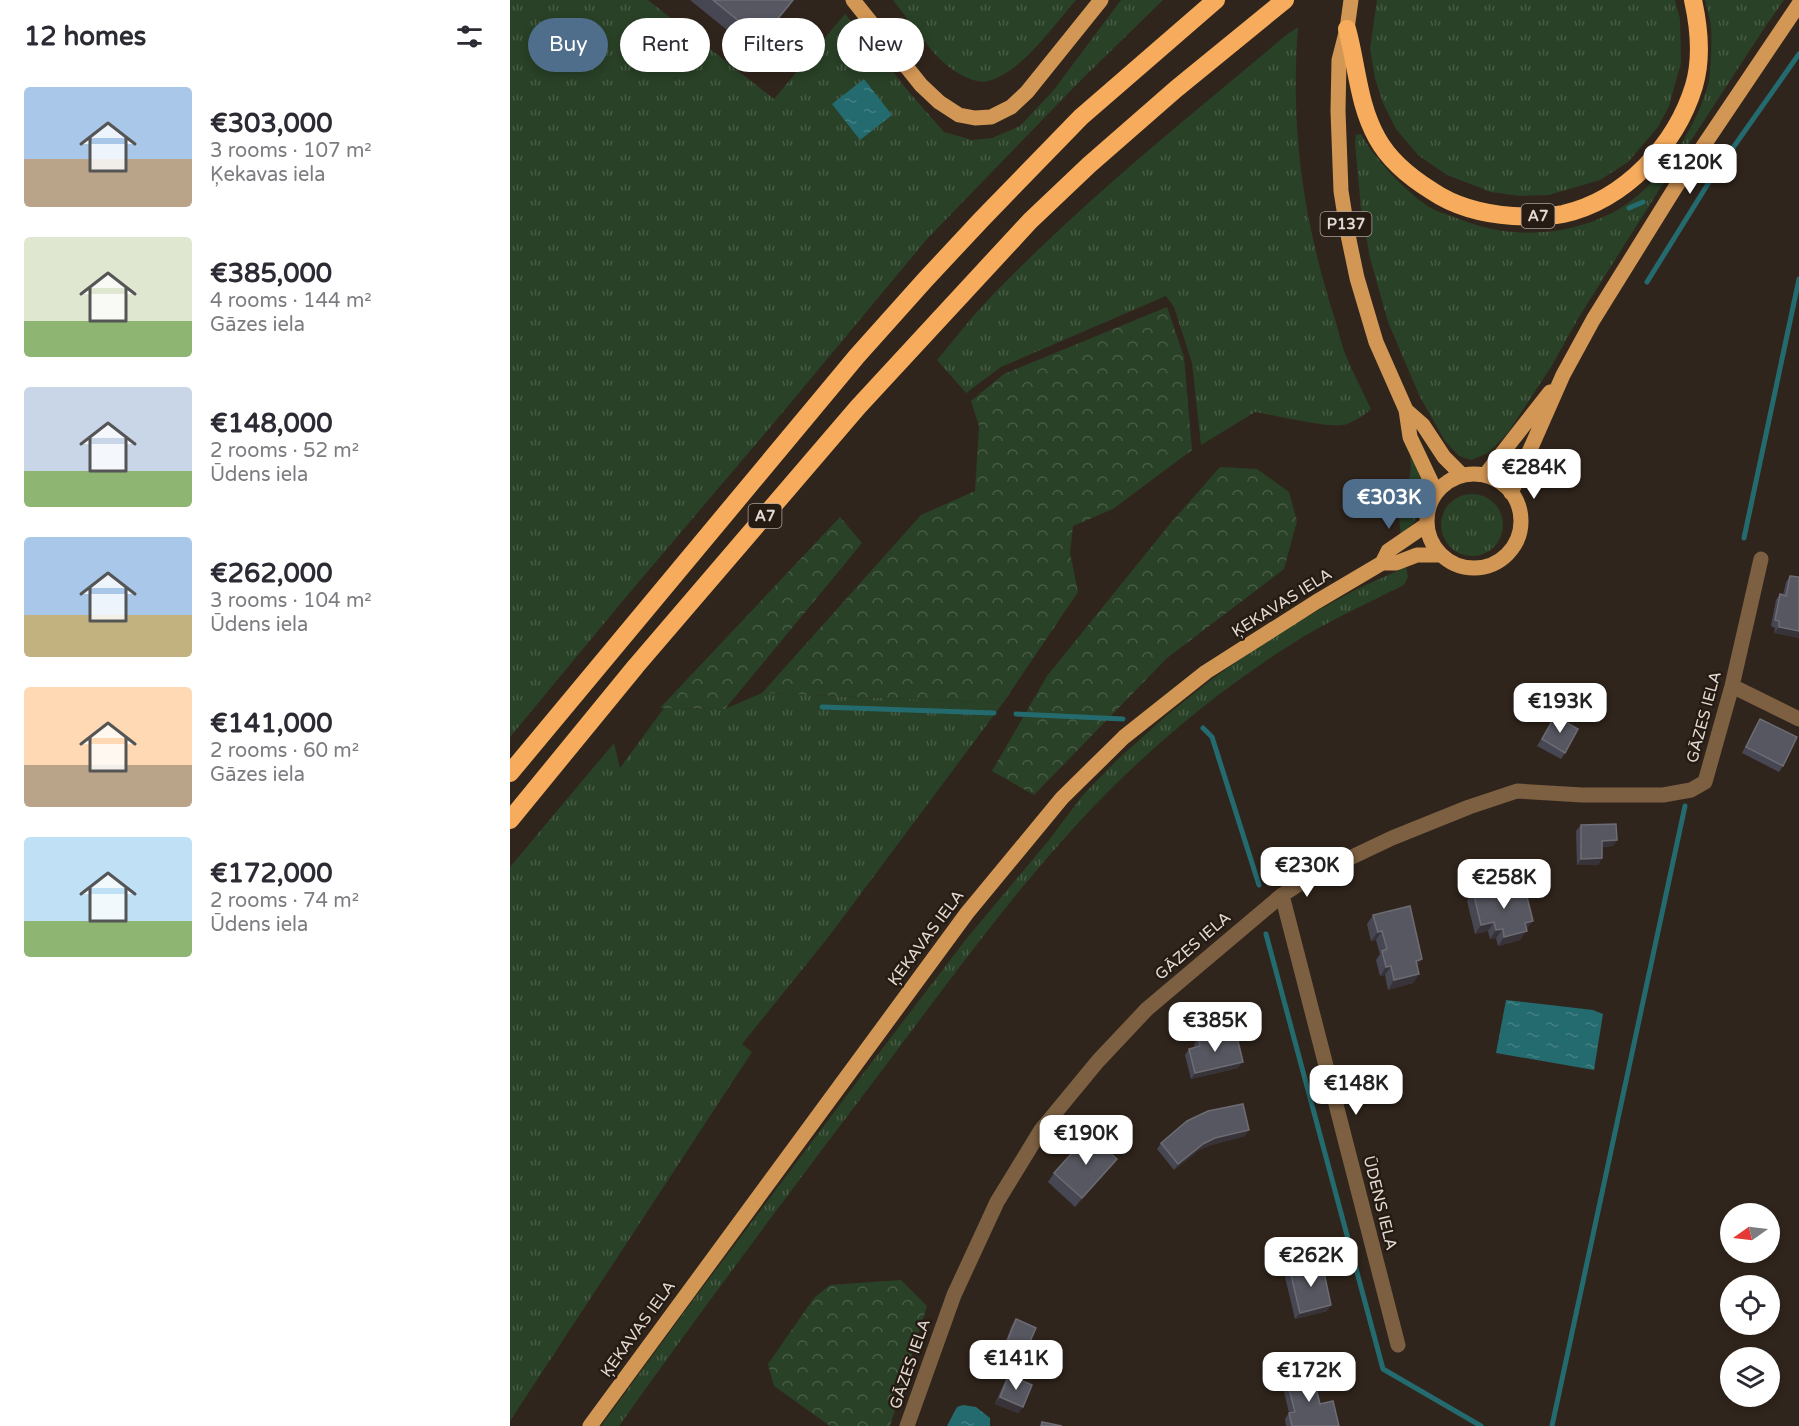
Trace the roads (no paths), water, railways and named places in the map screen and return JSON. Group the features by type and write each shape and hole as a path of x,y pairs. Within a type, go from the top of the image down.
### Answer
{"highway":[{"path":"1160,47 1197,0"},
{"name":"A7","path":"510,773 857,356 981,220 1081,117 1216,0"},
{"name":"A7","path":"510,820 636,666 858,407 1030,221 1089,165 1285,0"},
{"name":"A7","path":"1347,29 1365,112 1377,140 1397,164 1417,182 1444,199 1475,212 1545,216 1565,213 1593,203 1619,189 1643,169 1663,145 1680,120 1694,86 1698,46 1693,0"}],"main road":[{"path":"853,0 921,85 939,102 959,115 975,118 991,117 1011,107 1027,92 1101,0"},
{"name":"P137","path":"1351,0 1340,60 1338,111 1343,202 1357,278 1376,342 1406,410 1410,437 1436,492"},
{"path":"1512,493 1563,375 1593,320 1675,188 1799,4"},
{"path":"1485,475 1563,375"},
{"name":"P137","path":"1406,410 1423,425 1444,457 1462,475"},
{"path":"1462,475 1485,475 1497,479 1512,493 1518,504 1521,520 1519,537 1511,552 1498,562 1482,568 1466,568 1440,555 1428,537 1426,525 1428,506 1436,492 1446,482 1462,475"},
{"name":"ĶEKAVAS IELA","path":"1382,563 1388,551 1426,525"},
{"name":"ĶEKAVAS IELA","path":"590,1426 960,922 1062,798 1124,737 1206,672 1382,563 1396,563 1417,555 1440,555"}],"street":[{"name":"GĀZES IELA","path":"907,1426 954,1294 997,1202 1041,1130 1098,1061 1147,1009 1282,895 1312,876 1392,838 1469,807 1517,791 1582,795 1664,795 1691,790 1705,782 1732,686 1761,559"},
{"path":"1732,686 1799,719"},
{"name":"ŪDENS IELA","path":"1282,895 1398,1345"}],"water":[{"path":"864,79 892,115 860,140 832,104"},
{"path":"1506,1000 1593,1010 1603,1014 1594,1070 1496,1053"},
{"path":"963,1405 976,1407 990,1418 990,1426 947,1426 957,1407"}],"waterway":[{"path":"1647,282 1711,179 1799,54"},
{"path":"1629,208 1643,202"},
{"path":"1744,538 1799,279"},
{"path":"822,707 994,713"},
{"path":"1016,714 1123,719"},
{"path":"1203,728 1212,737 1259,885"},
{"path":"1552,1426 1685,806"},
{"path":"1266,934 1383,1369 1481,1426"}]}
